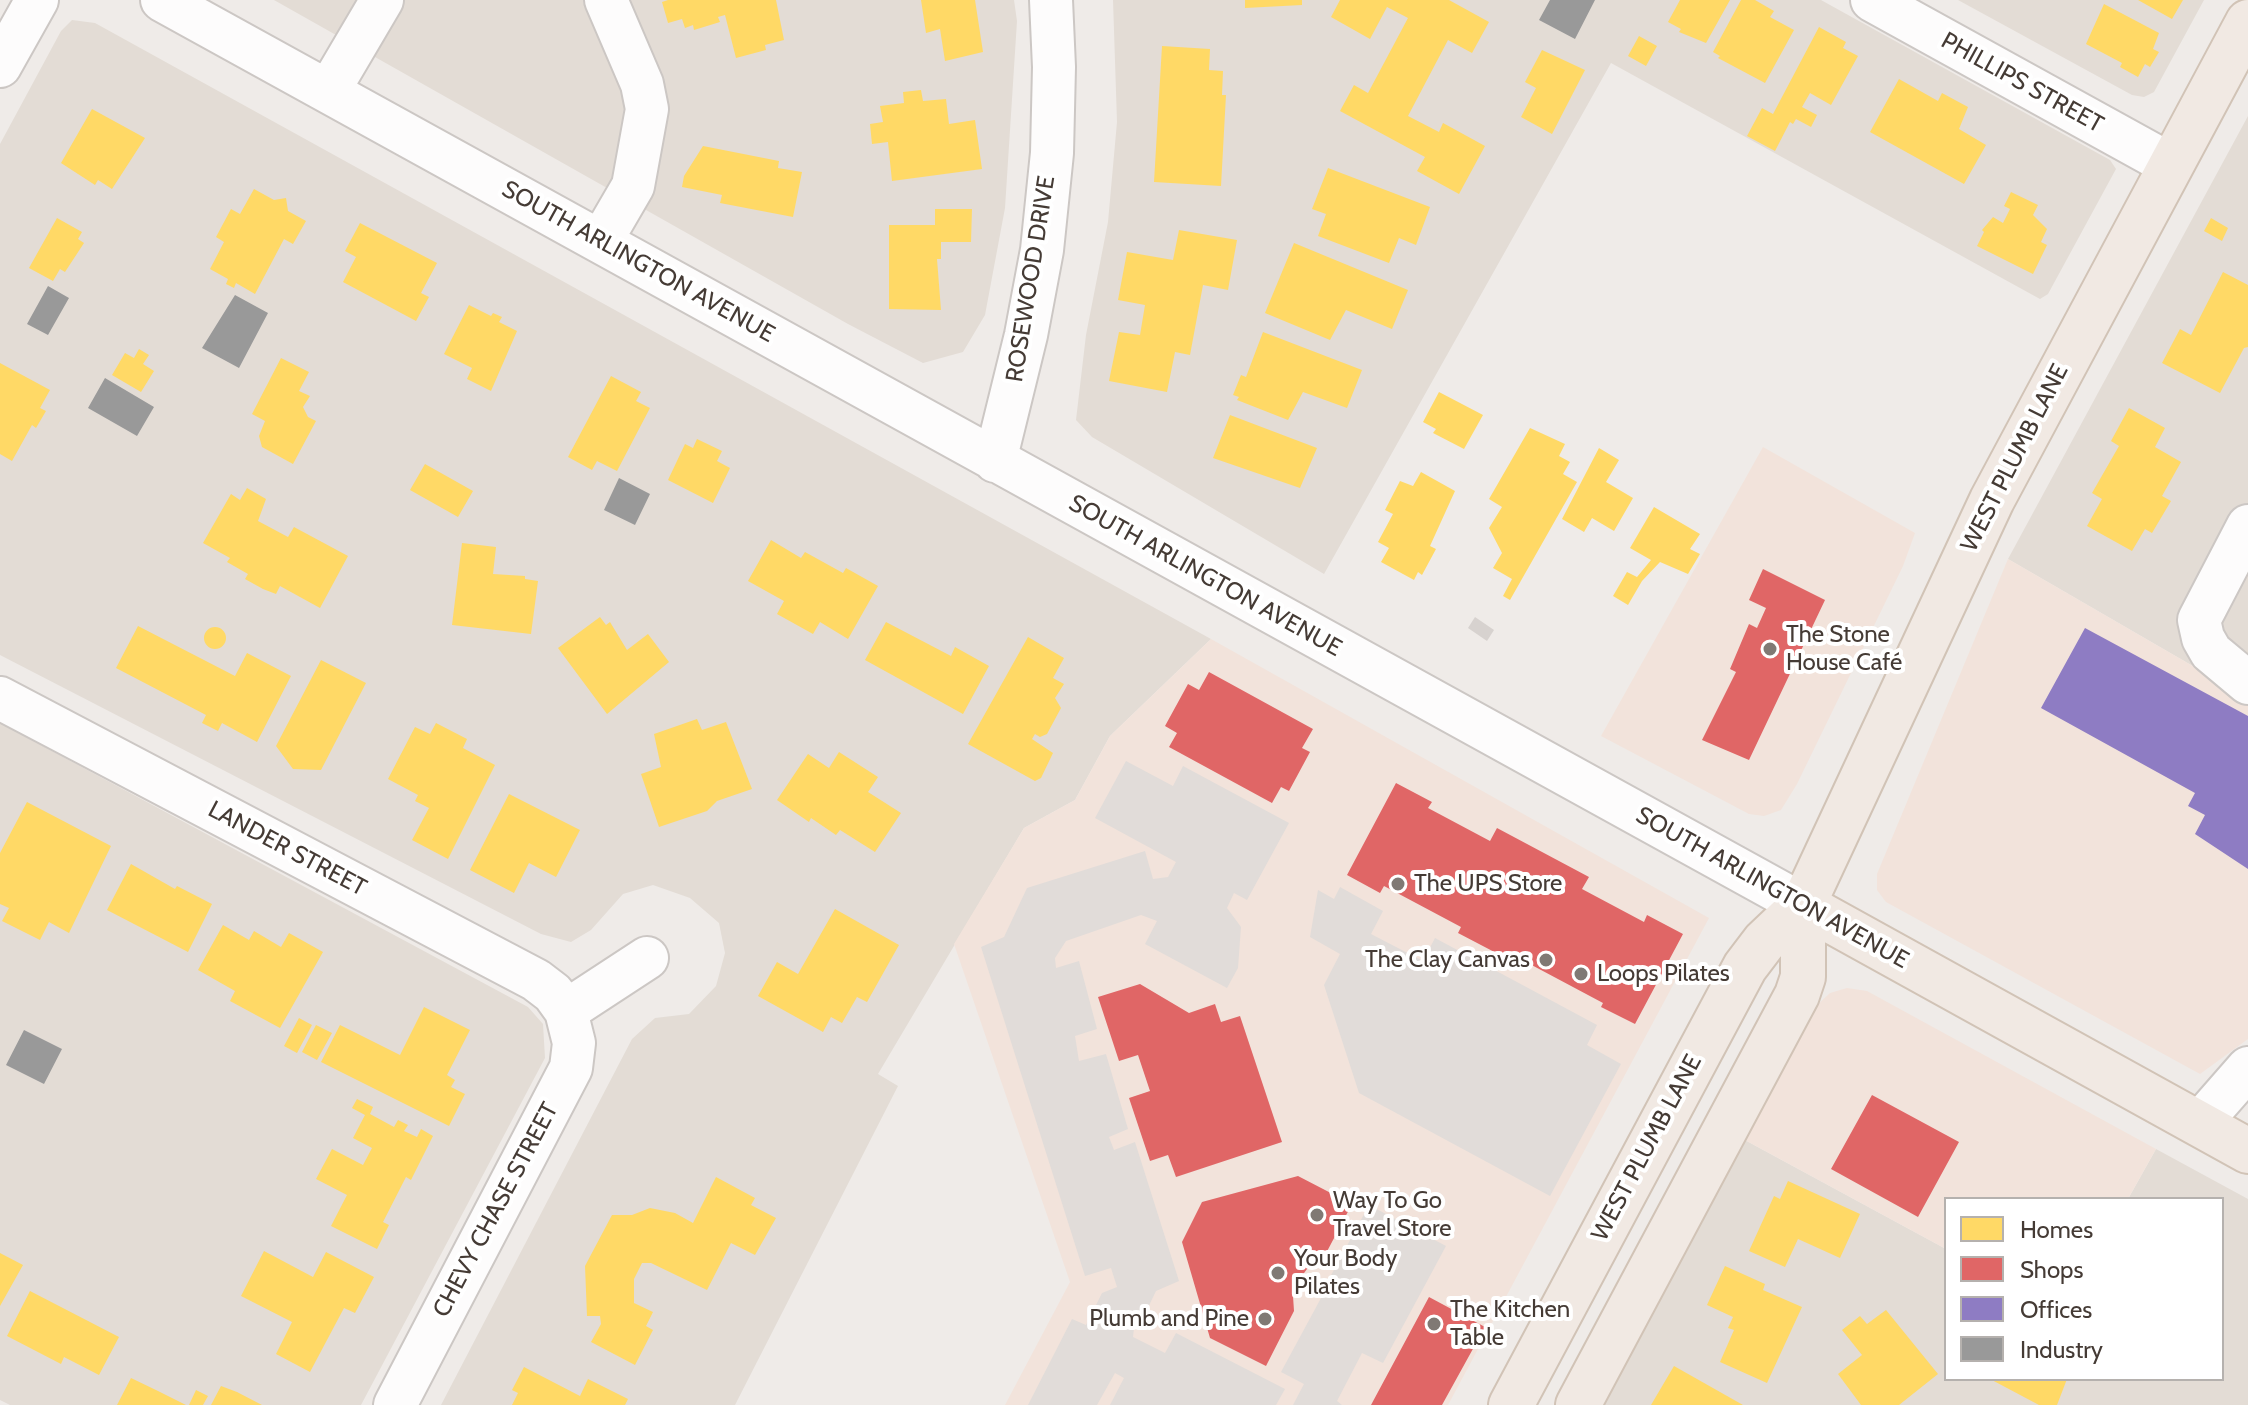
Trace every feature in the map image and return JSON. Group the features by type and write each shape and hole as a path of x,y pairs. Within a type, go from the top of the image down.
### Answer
{"main road":[{"name":"WEST PLUMB LANE","path":"1511,1405 1731,990 1764,942 1803,905 1992,500 2248,22"},
{"name":"WEST PLUMB LANE","path":"1578,1405 1797,995 1803,977 1803,905"},
{"name":"SOUTH ARLINGTON AVENUE","path":"1803,905 2248,1151"}],"street":[{"path":"0,66 37,0"},
{"name":"SOUTH ARLINGTON AVENUE","path":"162,0 1803,905"},
{"path":"329,90 382,0"},
{"path":"601,241 633,186 647,109 642,84 606,0"},
{"name":"ROSEWOOD DRIVE","path":"995,461 1042,250 1052,153 1054,67 1051,0"},
{"name":"PHILLIPS STREET","path":"1872,0 2171,165"},
{"path":"2248,526 2199,620 2203,638 2211,652 2248,683"},
{"name":"LANDER STREET","path":"0,698 536,980 553,993 566,1011"},
{"path":"566,1011 647,958"},
{"name":"CHEVY CHASE STREET","path":"395,1405 571,1068 574,1043 566,1011"},
{"path":"2199,1124 2248,1068"}],"shaded area":[{"path":"274,0 1014,0 1017,21 1005,208 985,315 963,352 923,363 848,324"},
{"path":"1113,0 1821,0 2110,160 2116,169 2048,294 2040,299 1611,63 1324,574 1092,437 1076,420 1086,335 1108,222 1117,122"},
{"path":"1958,0 2204,0 2154,92 2144,97 2132,95"},
{"path":"72,20 95,23 1211,639 1110,736 1075,800 1024,828 878,1074 898,1086 735,1405 441,1405 632,1039 655,1018 689,1014 716,986 725,953 719,923 690,898 653,885 623,894 591,930 571,942 541,934 0,655 0,144 61,31"},
{"path":"2248,116 2248,698 2008,559"},
{"path":"1763,447 1915,533 1903,566 1797,784 1781,810 1764,816 1749,814 1601,736"},
{"path":"2008,559 2248,698 2248,1039 2200,1074 1886,902 1877,890 1877,874"},
{"path":"1211,639 1709,918 1448,1405 1005,1405 1070,1282 954,944 1024,828 1075,800 1110,736"},
{"path":"0,723 528,1007 543,1024 545,1058 361,1405 10,1405 0,1400"},
{"path":"1126,761 1173,786 1183,766 1289,823 1247,900 1234,893 1227,908 1241,927 1238,968 1227,988 1145,944 1157,921 1141,915 1066,941 1055,958 1056,968 1079,961 1097,1029 1075,1036 1079,1061 1106,1054 1128,1129 1109,1137 1114,1150 1135,1142 1179,1281 1156,1291 1140,1324 1134,1328 1133,1337 1165,1353 1176,1333 1285,1389 1276,1405 1110,1405 1124,1378 1115,1373 1097,1405 1028,1405 1072,1319 1086,1325 1102,1293 1117,1287 1111,1268 1085,1276 981,947 1004,937 1027,888 1145,851 1153,879 1168,877 1176,862 1095,818"},
{"path":"1340,887 1383,911 1371,934 1423,961 1435,938 1597,1025 1587,1045 1621,1064 1550,1196 1359,1093 1324,985 1340,954 1310,937 1318,890 1334,899"},
{"path":"1847,988 1867,991 2156,1149 2129,1197 1944,1197 1944,1248 1743,1139 1816,1006 1830,993"},
{"path":"1743,1139 1944,1248 1944,1381 2224,1381 2224,1197 2129,1197 2156,1149 2248,1199 2248,1405 1604,1405"},
{"path":"1369,1205 1446,1246 1383,1363 1362,1353 1337,1401 1342,1405 1293,1405 1304,1384 1281,1372 1327,1287 1347,1297 1350,1290 1329,1279"}],"building: Homes":[{"path":"776,0 784,40 765,45 766,50 736,58 725,15 718,17 720,22 694,30 693,25 685,28 682,19 668,23 662,2"},
{"path":"921,0 975,0 983,52 945,61 940,29 926,33"},
{"path":"1245,0 1302,0 1302,5 1245,8"},
{"path":"1340,0 1449,0 1489,22 1472,53 1448,40 1408,116 1439,132 1443,123 1485,146 1459,194 1417,171 1425,157 1340,111 1354,85 1368,93 1408,18 1387,7 1370,39 1331,17"},
{"path":"1680,0 1730,0 1706,43 1679,32 1681,29 1668,22"},
{"path":"1741,0 1755,0 1774,11 1770,17 1794,30 1765,83 1718,58 1720,56 1713,52"},
{"path":"2138,0 2183,0 2172,19"},
{"path":"2104,4 2159,33 2153,49 2159,52 2150,67 2145,64 2138,77 2120,67 2122,63 2086,44"},
{"path":"1819,27 1846,42 1843,48 1858,56 1831,105 1810,93 1802,107 1817,115 1811,127 1796,119 1793,124 1790,122 1775,151 1747,136 1762,108 1773,114"},
{"path":"1639,36 1657,46 1646,66 1628,56"},
{"path":"1162,46 1210,49 1209,70 1223,71 1222,95 1226,95 1221,186 1154,182"},
{"path":"1542,50 1585,70 1552,134 1521,117 1536,88 1525,82"},
{"path":"1899,79 1938,101 1942,93 1968,107 1959,129 1986,145 1964,184 1870,132"},
{"path":"921,90 923,101 946,99 949,124 975,120 982,169 892,181 888,142 872,144 870,124 883,122 880,106 904,103 903,92"},
{"path":"92,109 145,138 112,189 98,180 95,185 61,163"},
{"path":"703,146 779,161 778,168 802,172 793,217 720,203 722,195 682,187 684,176"},
{"path":"1328,168 1430,207 1416,245 1399,238 1389,263 1318,236 1326,214 1312,209"},
{"path":"254,189 274,200 286,198 288,211 306,221 293,244 284,239 255,294 236,283 234,288 226,284 228,279 210,269 224,242 216,237 231,209 240,214"},
{"path":"2011,192 2038,205 2033,215 2047,229 2041,242 2047,245 2033,274 1977,246 1984,232 1982,230 1993,217 2003,223 2010,209 2004,206"},
{"path":"935,209 972,209 971,242 941,242 941,259 937,259 941,310 889,309 889,225 935,225"},
{"path":"57,218 82,232 78,239 84,243 65,272 60,269 53,281 29,268"},
{"path":"2211,218 2228,228 2222,241 2204,231"},
{"path":"360,223 437,263 421,293 429,297 416,321 343,282 356,257 345,251"},
{"path":"1179,230 1237,240 1228,290 1203,285 1190,355 1175,352 1167,392 1109,381 1119,332 1140,335 1145,305 1118,300 1127,252 1173,260"},
{"path":"1294,243 1408,290 1392,329 1346,310 1330,340 1265,313"},
{"path":"2223,272 2248,285 2248,347 2244,348 2220,393 2162,363 2180,329 2191,335"},
{"path":"469,305 491,316 493,313 502,317 499,322 517,331 491,391 467,379 472,368 444,354"},
{"path":"1263,332 1362,370 1347,408 1303,392 1288,420 1237,400 1239,397 1233,395 1241,375 1246,377"},
{"path":"139,349 149,355 143,364 154,371 141,392 112,375 125,353 134,358"},
{"path":"281,358 309,372 299,391 310,396 303,407 308,417 316,421 293,464 262,447 259,436 265,421 252,414"},
{"path":"0,363 50,390 40,408 46,411 36,428 32,425 12,461 0,454"},
{"path":"611,376 641,392 636,401 650,408 617,471 597,461 592,470 568,457"},
{"path":"1439,392 1483,415 1464,449 1433,433 1436,429 1423,422"},
{"path":"2129,408 2165,428 2155,447 2181,462 2162,496 2171,501 2152,533 2145,529 2132,551 2087,526 2102,499 2092,493 2119,446 2111,441"},
{"path":"1230,415 1317,448 1300,488 1213,458"},
{"path":"1530,428 1565,444 1559,456 1570,462 1563,474 1577,482 1510,600 1503,596 1512,579 1493,568 1502,553 1489,528 1502,507 1489,499"},
{"path":"697,439 722,451 717,461 730,468 713,503 668,480 685,444 693,448"},
{"path":"1599,448 1619,460 1606,482 1633,498 1614,531 1592,518 1584,532 1562,519"},
{"path":"425,464 473,491 458,517 410,490"},
{"path":"1421,472 1455,491 1430,546 1436,549 1422,575 1418,572 1414,580 1381,562 1389,548 1378,542 1393,514 1385,510 1400,481 1413,486"},
{"path":"247,488 266,499 258,521 288,537 294,527 348,556 320,608 280,586 276,594 245,579 248,574 227,562 230,558 203,543 231,494 240,500"},
{"path":"1654,507 1700,534 1690,549 1700,554 1688,574 1660,562 1642,581 1628,605 1613,596 1627,572 1637,577 1651,560 1630,548"},
{"path":"771,540 801,558 805,552 843,573 846,568 878,586 848,639 820,622 813,634 777,614 784,601 748,581"},
{"path":"462,543 496,547 493,574 525,576 525,579 538,581 531,634 452,625"},
{"path":"600,617 606,625 610,622 627,650 648,634 669,662 607,714 558,648"},
{"path":"886,622 951,656 955,647 989,666 963,714 865,660"},
{"path":"138,626 235,676 247,653 291,676 257,742 222,723 218,731 202,723 206,715 116,668"},
{"path":"215,627 223,630 226,638 223,646 215,649 207,646 204,638 207,630"},
{"path":"1028,637 1064,658 1053,678 1064,684 1055,698 1061,708 1047,734 1040,737 1035,734 1032,739 1053,753 1041,778 1035,781 968,744"},
{"path":"321,660 366,683 321,770 293,769 276,746"},
{"path":"697,719 702,730 726,722 752,789 717,801 707,811 659,827 641,774 661,767 654,734"},
{"path":"436,723 467,739 463,748 495,765 448,859 412,840 429,808 415,801 418,795 388,779 415,727 430,734"},
{"path":"839,752 878,777 868,792 901,813 875,852 840,830 836,835 811,818 809,822 777,800 808,754 829,768"},
{"path":"509,794 580,830 556,877 529,863 514,893 470,870"},
{"path":"27,802 111,846 69,933 49,922 40,940 2,921 9,908 0,904 0,853"},
{"path":"131,864 175,889 177,886 212,904 188,952 107,910"},
{"path":"835,909 899,945 867,1002 857,997 842,1023 831,1017 823,1032 758,996 777,962 798,974"},
{"path":"223,925 249,940 254,931 281,947 289,933 323,952 280,1028 230,1001 235,991 198,970"},
{"path":"424,1007 470,1030 447,1075 455,1080 451,1087 465,1094 449,1126 321,1062 340,1025 400,1055"},
{"path":"299,1018 312,1025 297,1053 284,1046"},
{"path":"316,1025 332,1033 317,1060 302,1052"},
{"path":"357,1099 373,1107 370,1114 394,1127 398,1120 408,1125 404,1131 417,1137 421,1129 433,1136 411,1180 406,1177 383,1222 389,1225 377,1249 331,1226 347,1195 316,1179 332,1149 363,1165 372,1148 353,1138 365,1115 352,1108"},
{"path":"716,1177 755,1198 751,1205 776,1218 755,1255 731,1243 707,1290 651,1263 642,1263 634,1279 634,1303 653,1312 646,1326 653,1330 635,1365 591,1342 601,1324 600,1316 587,1316 585,1266 612,1215 632,1215 650,1208 675,1213 693,1223"},
{"path":"1788,1181 1860,1214 1840,1258 1798,1239 1785,1267 1749,1251 1774,1196 1780,1199"},
{"path":"264,1251 313,1277 326,1252 374,1277 355,1313 344,1308 310,1372 276,1354 292,1322 241,1296"},
{"path":"0,1253 23,1265 0,1306"},
{"path":"1725,1266 1765,1284 1763,1290 1802,1307 1767,1383 1720,1362 1734,1330 1728,1328 1733,1317 1707,1305"},
{"path":"30,1291 119,1337 99,1375 64,1357 61,1364 7,1336"},
{"path":"1886,1310 1938,1374 1899,1405 1861,1405 1838,1374 1862,1355 1842,1330 1860,1316 1867,1324"},
{"path":"1674,1366 1743,1405 1651,1405"},
{"path":"524,1367 580,1396 588,1379 628,1399 625,1405 512,1405 518,1393 512,1390"},
{"path":"131,1378 158,1391 186,1405 117,1405"},
{"path":"1994,1381 2066,1381 2057,1405 2039,1405"},
{"path":"221,1386 237,1392 262,1405 211,1405"},
{"path":"196,1390 208,1396 203,1405 189,1405"}],"building: Shops":[{"name":"The Stone House Café","path":"1763,569 1825,600 1749,760 1702,740 1736,672 1730,669 1749,624 1757,628 1766,608 1749,600"},
{"path":"1209,672 1313,729 1302,748 1310,752 1289,791 1281,787 1272,803 1169,747 1177,733 1165,726 1188,684 1199,690"},
{"path":"1396,783 1432,802 1428,808 1490,841 1497,828 1589,877 1582,889 1644,922 1647,915 1683,934 1635,1024 1601,1007 1603,1003 1526,962 1523,967 1458,933 1461,927 1384,886 1380,893 1347,875"},
{"path":"1140,984 1189,1013 1215,1004 1221,1022 1240,1016 1282,1142 1176,1177 1168,1155 1150,1161 1129,1098 1150,1091 1138,1055 1119,1061 1098,997"},
{"path":"1872,1095 1959,1142 1918,1217 1831,1169"},
{"path":"1298,1176 1352,1204 1323,1259 1307,1269 1299,1280 1293,1296 1294,1311 1266,1366 1210,1338 1182,1242 1202,1202"},
{"path":"1429,1297 1485,1327 1442,1405 1371,1405"}],"building: Offices":[{"path":"2085,628 2248,716 2248,869 2195,834 2205,815 2188,806 2195,793 2041,708"}],"building: Industry":[{"path":"1550,0 1595,0 1575,39 1539,20"},
{"path":"48,286 69,298 48,335 27,324"},
{"path":"235,295 268,313 239,368 202,348"},
{"path":"105,378 154,407 137,436 88,408"},
{"path":"619,478 650,494 635,525 604,510"},
{"path":"24,1030 62,1049 44,1084 6,1065"}],"building: Other":[{"path":"1475,617 1494,630 1487,641 1468,628"}],"place":[{"name":"The Stone House Café","path":"1770,649"},
{"name":"The UPS Store","path":"1398,884"},
{"name":"The Clay Canvas","path":"1546,960"},
{"name":"Loops Pilates","path":"1581,974"},
{"name":"Way To Go Travel Store","path":"1317,1215"},
{"name":"Your Body Pilates","path":"1278,1273"},
{"name":"Plumb and Pine","path":"1265,1319"},
{"name":"The Kitchen Table","path":"1434,1324"}]}
